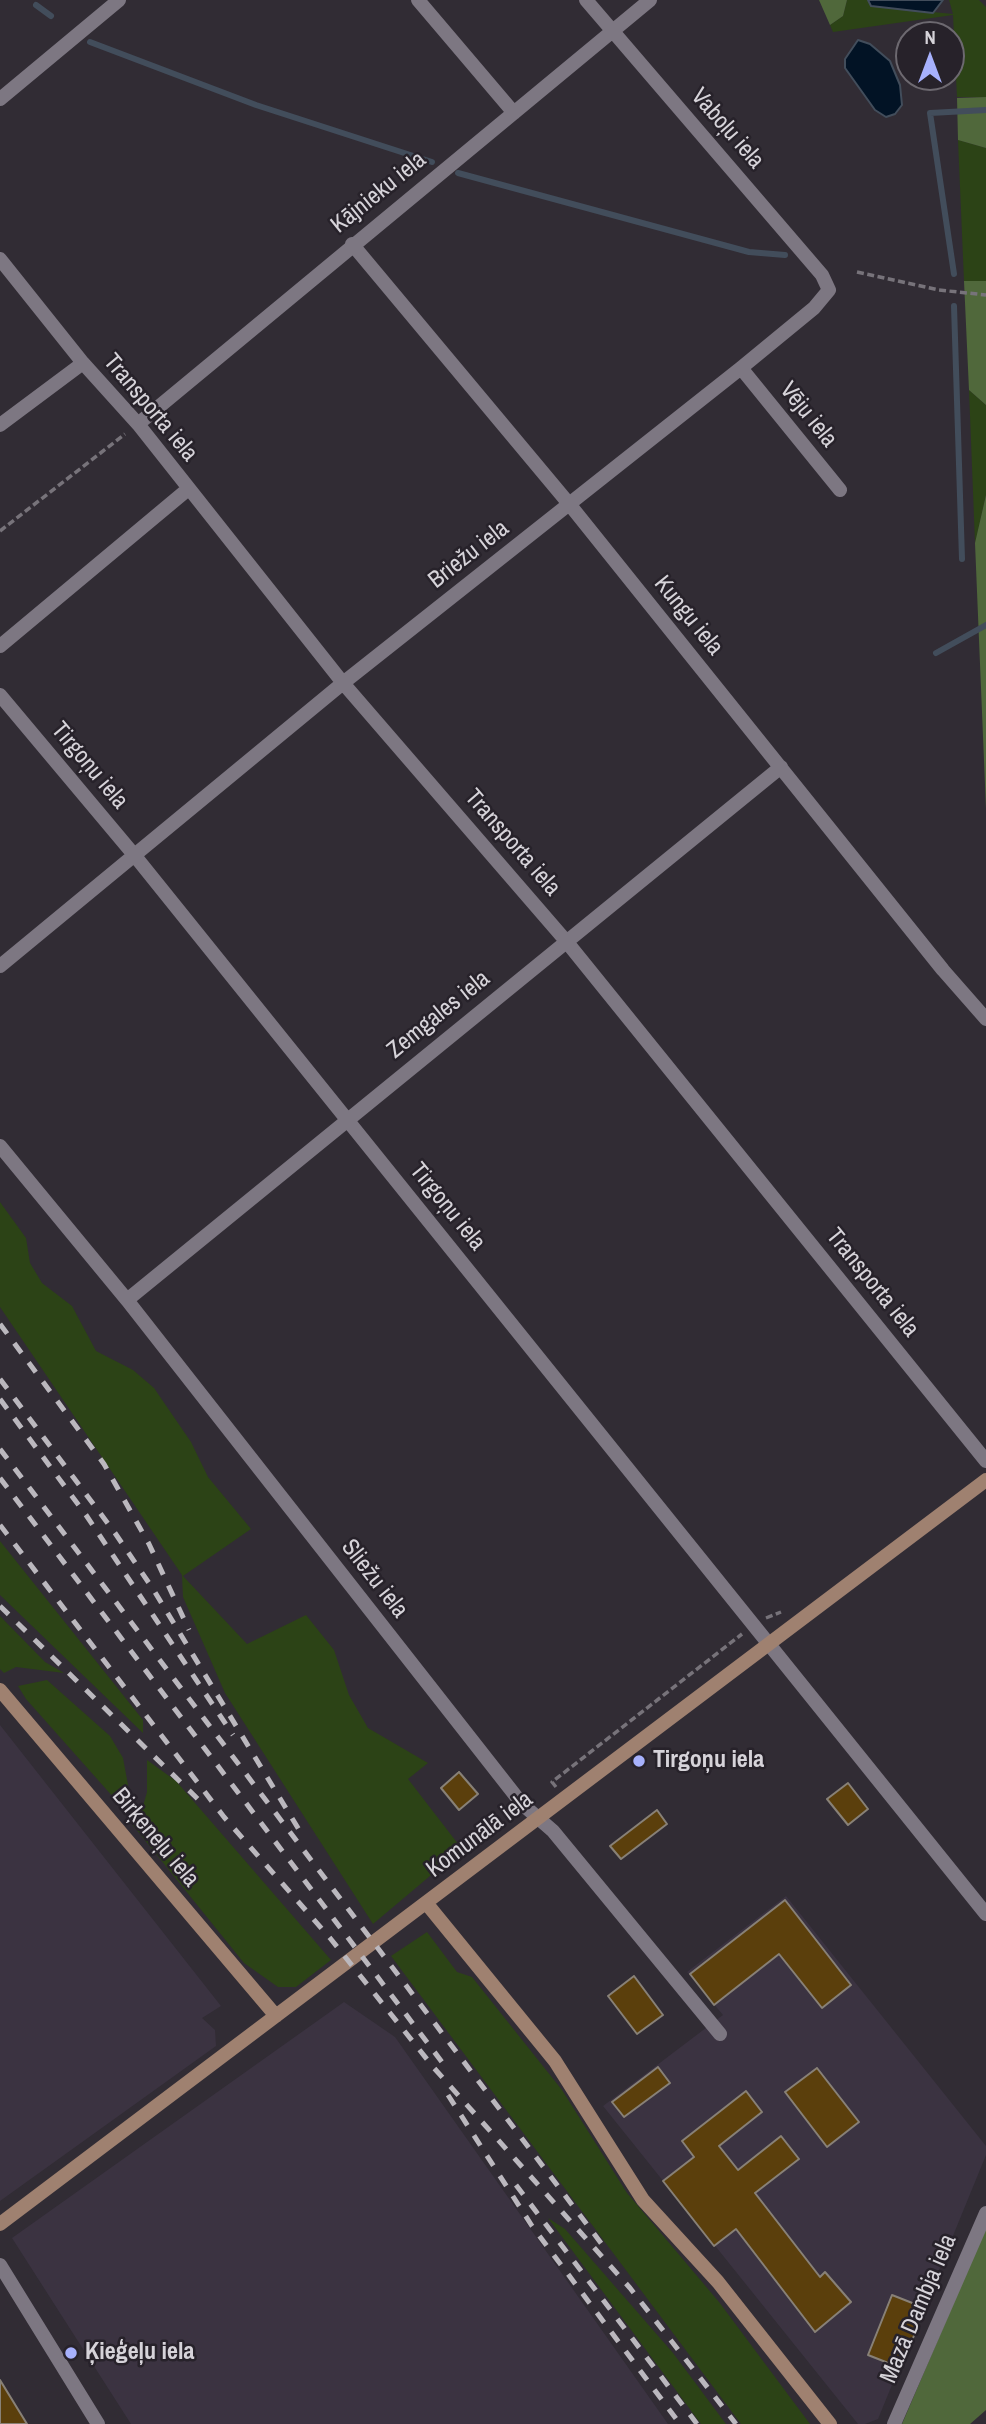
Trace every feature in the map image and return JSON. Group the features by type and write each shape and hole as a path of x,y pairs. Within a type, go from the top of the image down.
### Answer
{"main road":[{"name":"Komunālā iela","path":"0,2224 771,1643 984,1487"},
{"name":"Birķeneļu iela","path":"0,1690 275,2016"},
{"path":"427,1904 555,2061 643,2200 718,2282 830,2424"}],"street":[{"path":"0,99 119,0"},
{"path":"418,0 514,113"},
{"name":"Vaboļu iela","path":"586,0 822,275 829,289"},
{"name":"Kājnieku iela","path":"138,424 352,244 650,0"},
{"name":"Kungu iela","path":"352,244 570,505 943,970 986,1018"},
{"name":"Transporta iela","path":"0,259 83,363 138,424 187,490 343,683 566,941 986,1461"},
{"name":"Briežu iela","path":"0,966 343,683 741,368 814,308 829,289"},
{"path":"0,425 83,363"},
{"name":"Vēju iela","path":"741,368 840,490"},
{"path":"0,646 187,490"},
{"name":"Tirgoņu iela","path":"0,695 135,856 771,1643 986,1914"},
{"name":"Zemgales iela","path":"127,1300 781,767"},
{"name":"Sliežu iela","path":"0,1146 127,1300 522,1804 553,1831 720,2034"},
{"name":"Mazā Dambja iela","path":"894,2424 986,2213"},
{"path":"0,2265 98,2424"}],"path":[{"path":"857,272 939,290 986,295"},
{"path":"0,531 138,424"}],"shaded area":[{"path":"0,1725 221,2006 202,2018 215,2030 216,2046 0,2201"},
{"path":"786,1896 986,2146 986,2155 878,2419 865,2424 858,2424 603,2106 723,2015 687,1972"},
{"path":"344,2002 395,2037 668,2424 131,2424 12,2238"}],"green space":[{"path":"819,0 847,0 843,16 830,25"},
{"path":"847,0 868,0 871,6 953,14 949,0 979,0 986,7 986,97 957,97 957,91 965,91 965,21 953,21 953,15 895,21 895,23 833,32 830,25 843,16"},
{"path":"986,97 986,148 958,140 957,98"},
{"path":"958,140 986,148 986,281 964,281"},
{"path":"964,281 986,281 986,405 969,390"},
{"path":"969,390 986,405 986,495 975,543"},
{"path":"986,495 986,809 975,543"},
{"path":"0,1202 26,1238 30,1263 42,1283 72,1306 96,1351 133,1370 154,1388 191,1442 208,1477 251,1529 183,1576 247,1644 306,1615 334,1650 349,1695 368,1728 428,1763 408,1779 462,1849 373,1924 225,1693 183,1597 182,1575 0,1307"},
{"path":"0,1541 143,1720 143,1733 0,1595"},
{"path":"0,1616 45,1662 64,1673 16,1667 4,1673 0,1669"},
{"path":"47,1680 110,1736 123,1758 128,1785 122,1807 26,1699 18,1686"},
{"path":"147,1760 176,1781 331,1960 296,1987 278,1987 244,1963 131,1823 143,1806 147,1792"},
{"path":"427,1932 457,1972 472,1977 562,2090 627,2193 719,2302 810,2424 741,2424 391,1956"},
{"path":"548,2218 565,2229 673,2353 726,2424 701,2424"},
{"path":"986,2227 986,2410 970,2424 902,2424"}],"water":[{"path":"868,0 943,0 933,13 871,6"},
{"path":"858,40 870,44 890,61 895,73 895,91 901,91 902,105 895,114 886,117 875,110 845,68 845,59"}],"building":[{"path":"459,1772 478,1794 459,1810 441,1788"},
{"path":"848,1783 868,1809 848,1825 827,1799"},
{"path":"657,1810 667,1824 621,1859 610,1846"},
{"path":"785,1900 851,1985 822,2008 779,1954 714,2005 690,1974"},
{"path":"634,1976 663,2015 637,2034 608,1996"},
{"path":"658,2067 670,2083 624,2117 612,2102"},
{"path":"817,2068 859,2122 827,2147 785,2092"},
{"path":"746,2091 762,2112 719,2146 738,2170 781,2136 799,2159 755,2193 820,2277 825,2272 851,2302 815,2332 736,2229 714,2246 663,2181 694,2157 682,2141"},
{"path":"892,2295 925,2308 901,2368 868,2355"},
{"path":"0,2380 27,2424 0,2424"}],"waterway":[{"path":"36,5 51,16"},
{"path":"90,42 256,105 432,162"},
{"path":"954,274 930,113 986,110"},
{"path":"458,173 749,252 785,255"},
{"path":"954,306 962,559"},
{"path":"936,653 986,625"}],"railway":[{"path":"0,1324 104,1464 149,1544 189,1630"},
{"path":"0,1379 115,1533 153,1589 301,1833"},
{"path":"0,1399 86,1515 233,1735"},
{"path":"0,1449 604,2247"},
{"path":"0,1478 448,2070"},
{"path":"0,1525 224,1817 330,1938 434,2068 630,2288 736,2424"},
{"path":"0,1606 205,1806"},
{"path":"448,2095 532,2226 680,2424"},
{"path":"516,2185 697,2424"}],"place":[{"name":"Tirgoņu iela","path":"639,1761"},
{"name":"Ķieģeļu iela","path":"71,2353"}]}
